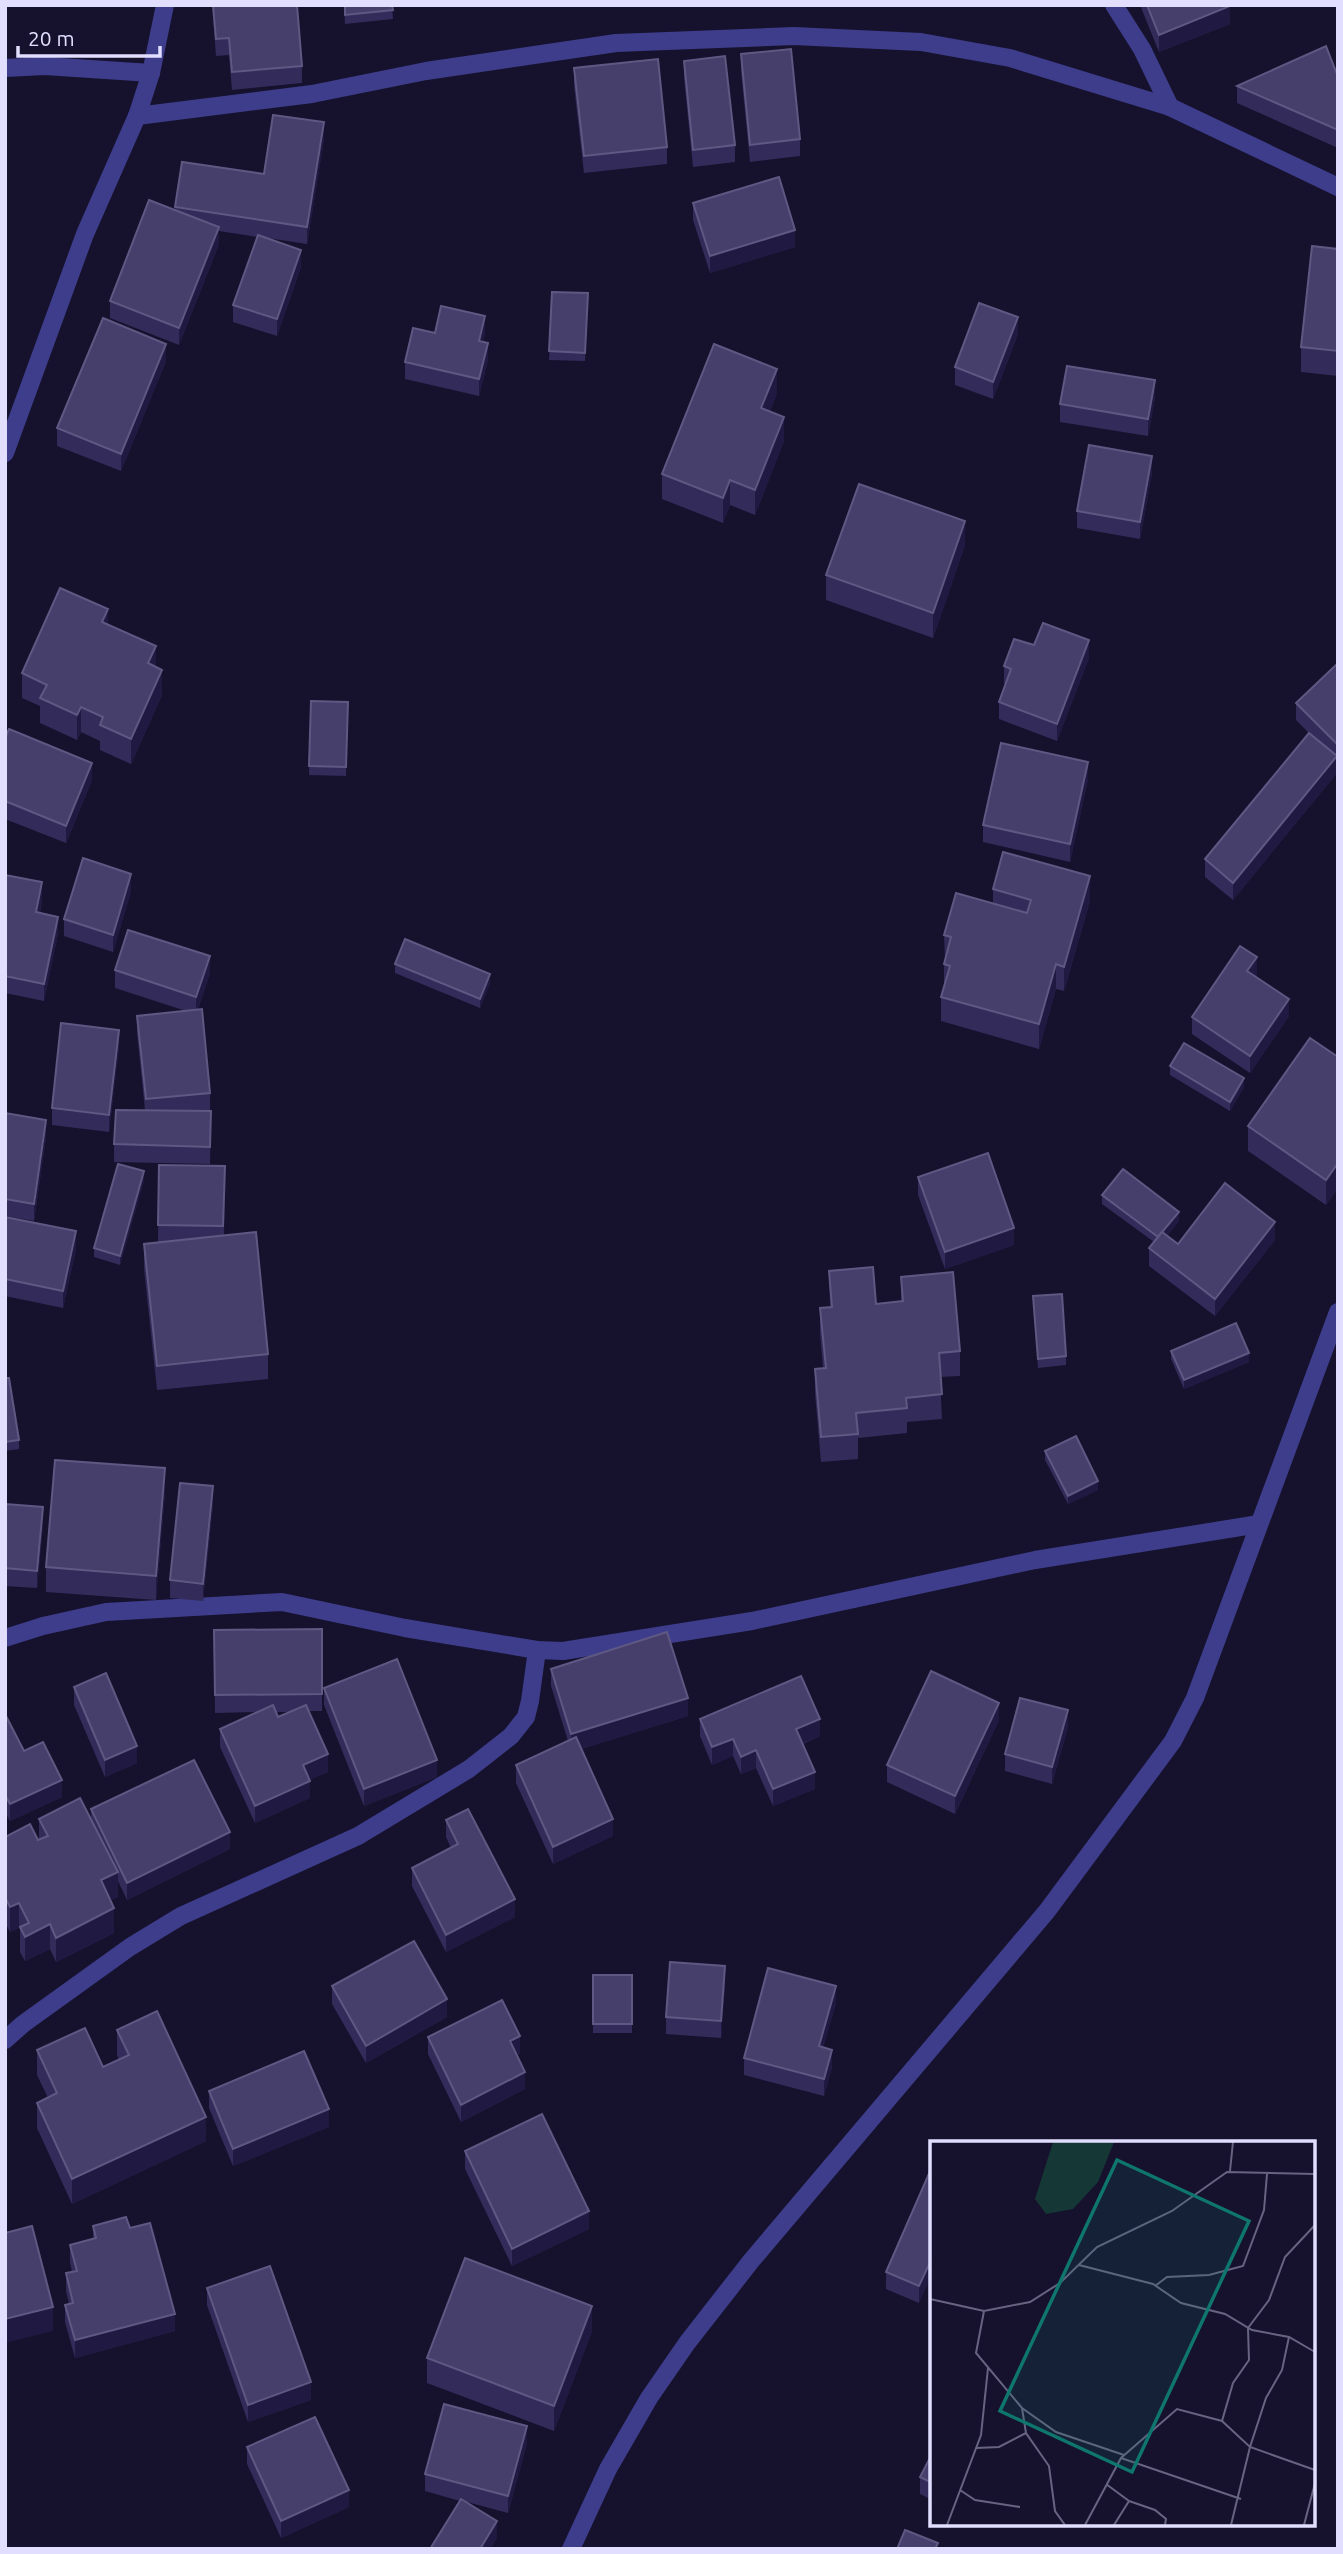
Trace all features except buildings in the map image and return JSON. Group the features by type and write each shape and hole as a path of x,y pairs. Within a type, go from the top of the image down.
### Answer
{"street":[{"path":"5,453 85,234 136,116 151,73 165,5"},
{"path":"1114,5 1142,49 1170,107"},
{"path":"136,116 312,94 426,71 616,43 794,36 921,42 1010,58 1170,107 1338,187"},
{"path":"5,68 45,66 151,73"},
{"path":"571,2549 608,2469 649,2398 687,2343 760,2251 1047,1911 1173,1741 1195,1698 1338,1312"},
{"path":"5,1638 43,1626 106,1612 282,1602 405,1628 537,1650 564,1651 752,1621 1035,1560 1259,1524"},
{"path":"5,2040 119,1955 181,1916 358,1836 469,1769 511,1736 526,1717 537,1650"}]}
